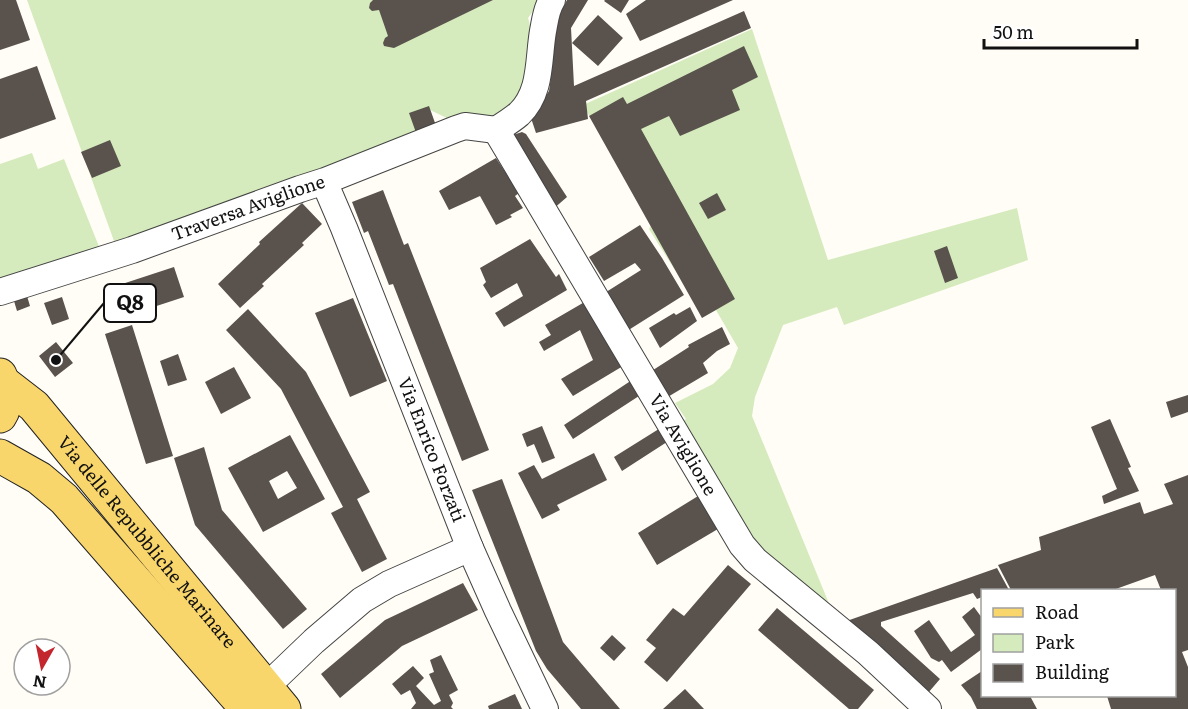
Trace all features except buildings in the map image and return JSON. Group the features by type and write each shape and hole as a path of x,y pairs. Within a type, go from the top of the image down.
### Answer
{"main road":[{"path":"0,417 6,398 2,378"},
{"name":"Via delle Repubbliche Marinare","path":"2,378 34,406 266,702"},
{"name":"Via delle Repubbliche Marinare","path":"0,456 39,478 64,499 266,702"}],"street":[{"path":"496,130 519,113 530,101 537,79 545,18 552,0"},
{"name":"Traversa Aviglione","path":"0,292 132,250 325,181 465,126 496,130"},
{"name":"Via Aviglione","path":"496,130 742,545 755,560 868,654 928,709"},
{"name":"Via Enrico Forzati","path":"326,186 470,548 545,709"},
{"path":"266,702 314,641 362,600 389,584 470,548"}],"green space":[{"path":"27,0 541,0 528,18 532,51 530,78 506,116 453,121 428,109 436,134 123,247 114,241"},
{"path":"752,29 828,260 1017,208 1028,260 844,325 837,307 783,325 755,397 752,416 837,623 765,559 679,424 686,419 675,403 713,384 730,368 738,348 716,310 704,316 649,229 652,224 583,105"},
{"path":"32,153 38,169 64,159 102,254 0,285 0,164"}],"place":[{"name":"Q8","path":"56,360"}]}
